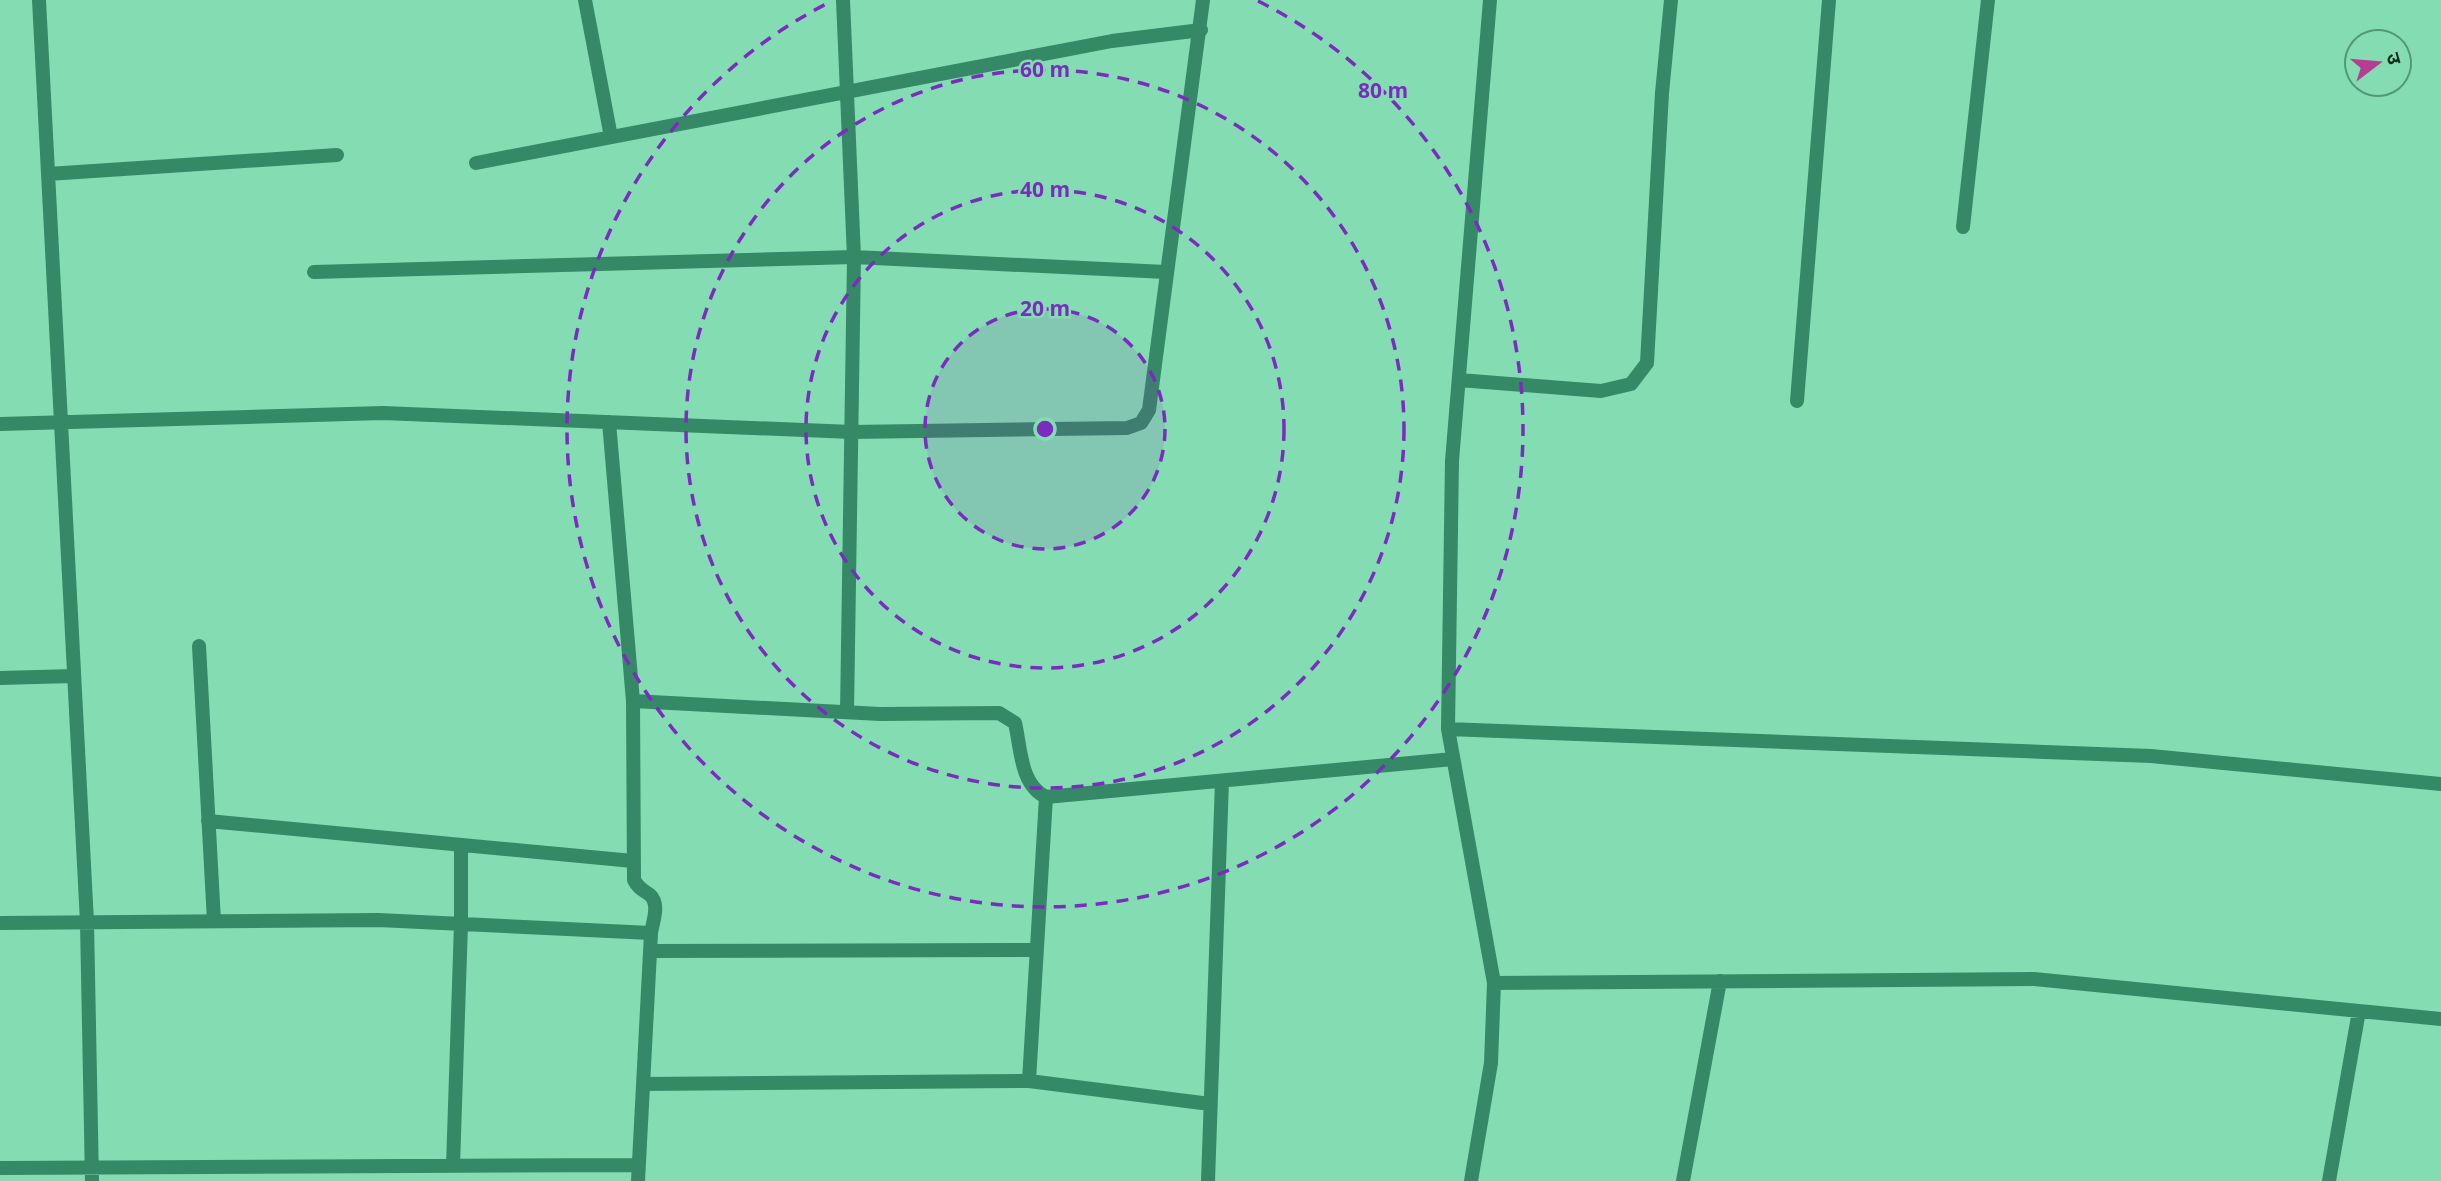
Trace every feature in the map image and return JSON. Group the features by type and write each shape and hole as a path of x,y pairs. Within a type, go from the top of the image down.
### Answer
{"street":[{"path":"39,0 87,922 91,1175"},
{"path":"585,0 611,137"},
{"path":"843,0 854,257 848,712"},
{"path":"0,424 383,413 852,432 1127,428 1141,423 1149,410 1203,0"},
{"path":"1471,1181 1491,1063 1494,983 1448,729 1452,461 1490,0"},
{"path":"1459,380 1601,391 1631,384 1647,363 1662,93 1671,0"},
{"path":"1797,401 1829,0"},
{"path":"1963,227 1988,0"},
{"path":"476,163 1112,41 1201,30"},
{"path":"48,174 337,155"},
{"path":"314,272 854,257 1166,272"},
{"path":"609,422 633,701 633,861 636,885 655,902 651,933 638,1181"},
{"path":"199,646 214,921"},
{"path":"0,678 74,676"},
{"path":"633,701 880,714 999,713 1015,723 1027,779 1037,793 1046,797 1453,759"},
{"path":"1448,729 2151,756 2441,784"},
{"path":"1208,1181 1222,781"},
{"path":"1028,1081 1046,797"},
{"path":"208,821 633,861"},
{"path":"453,1166 461,845"},
{"path":"0,923 379,920 651,933"},
{"path":"650,951 1036,950"},
{"path":"1494,983 2034,979 2441,1019"},
{"path":"1683,1181 1720,981"},
{"path":"2329,1181 2360,1011"},
{"path":"643,1084 1028,1081 1210,1104"},
{"path":"0,1168 91,1175 453,1166 639,1165"}]}
